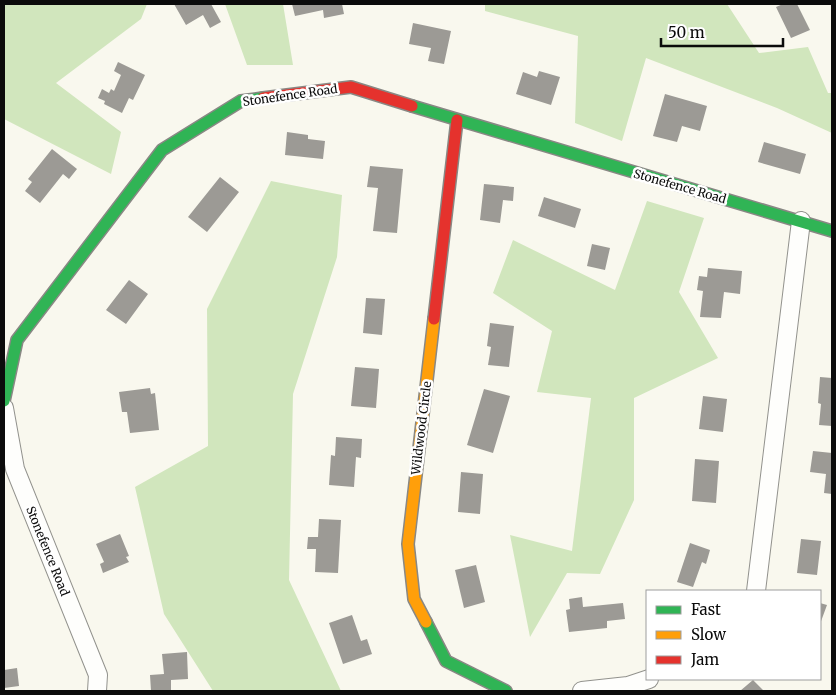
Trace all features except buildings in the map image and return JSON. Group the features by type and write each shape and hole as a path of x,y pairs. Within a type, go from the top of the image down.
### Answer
{"street":[{"name":"Stonefence Road","path":"4,401 17,340 162,150 240,101 351,87 832,231"},
{"name":"Wildwood Circle","path":"457,120 408,544 414,599 446,661 506,691"},
{"path":"756,590 801,222"},
{"name":"Stonefence Road","path":"4,408 14,469 98,676 97,691"},
{"path":"582,691 628,686 646,680"}],"green space":[{"path":"4,4 147,4 141,19 56,83 121,132 111,174 4,119"},
{"path":"225,4 283,4 293,65 247,65"},
{"path":"485,4 727,4 759,53 808,47 828,93 832,93 832,133 777,108 646,58 622,141 575,123 578,36 485,11"},
{"path":"271,181 342,195 337,257 293,394 289,580 341,691 213,691 164,614 135,487 208,446 207,309"},
{"path":"647,201 704,218 679,292 718,358 634,398 634,500 600,574 567,573 530,637 510,535 572,551 591,398 537,392 552,331 493,293 513,240 615,290"}],"traffic: fast":[{"path":"4,401 17,340 162,150 241,101 263,98"},
{"path":"412,106 832,231"},
{"path":"426,622 446,661 506,691"}],"traffic: slow":[{"path":"426,622 414,599 408,544 434,319"}],"traffic: jam":[{"path":"263,98 351,87 412,106"},
{"path":"434,319 457,120"}]}
